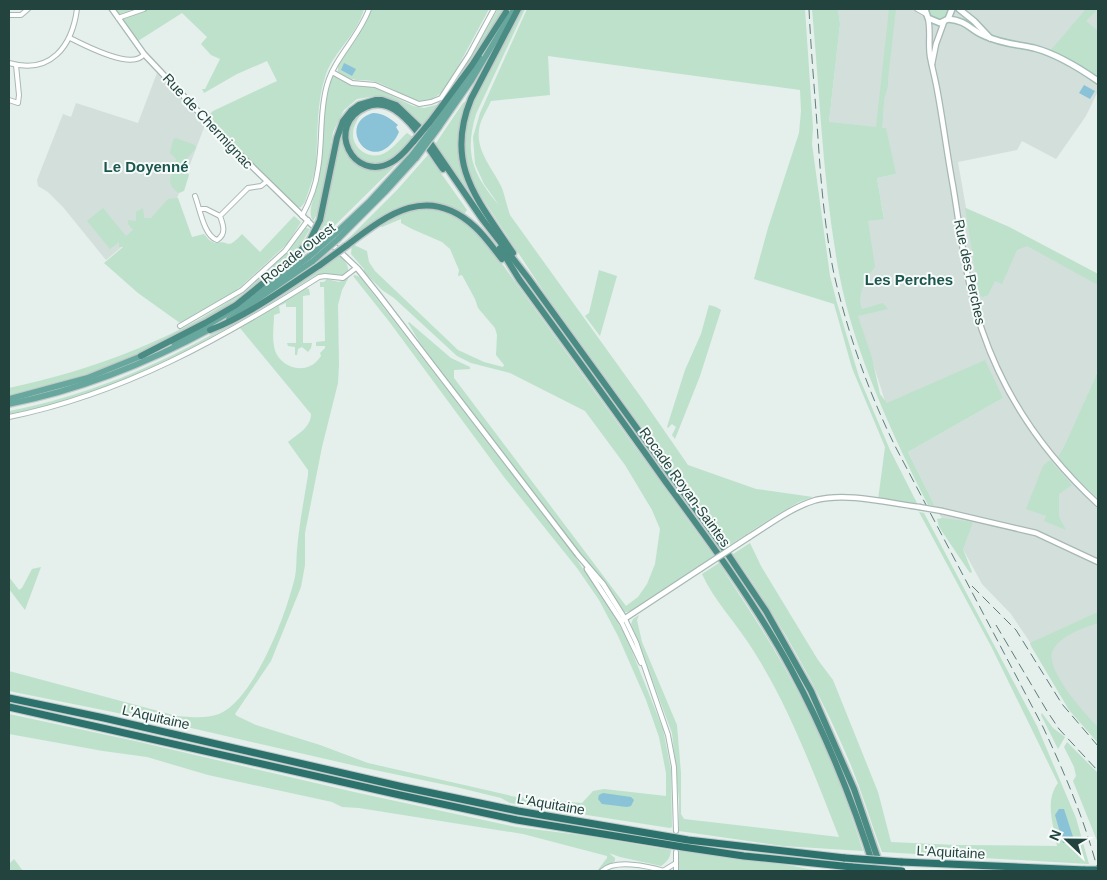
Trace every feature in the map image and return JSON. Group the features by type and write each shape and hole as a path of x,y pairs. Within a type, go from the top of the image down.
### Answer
{"highway":[{"path":"518,9 471,99 465,113 460,141 464,170 470,185 528,278"},
{"name":"Rocade Royan-Saintes","path":"507,10 435,125 403,153 390,163 380,167 368,166 358,162 350,154 346,145 345,135 352,117 370,105 383,105 393,109 406,119 426,145 519,279 712,545 768,630 790,668 822,732 848,792 875,871"},
{"name":"Rocade Royan-Saintes","path":"141,356 205,324 236,305 294,258 310,240 320,220 340,127 351,111 371,100 389,102 401,109 420,128 460,187 723,547 766,611 811,691 854,789 882,871"},
{"path":"210,330 246,312 320,265 369,229 400,210 418,206 435,207 455,212 475,227 519,279"},
{"name":"L'Aquitaine","path":"9,698 403,787 518,811 688,840 845,858 1098,870"},
{"name":"L'Aquitaine","path":"9,707 517,820 700,850 902,871"}],"main road":[{"name":"Rocade Ouest","path":"9,404 49,395 105,377 157,356 210,330 248,307 311,258 336,237 414,156 435,125 471,81 514,9"},
{"path":"946,20 952,9"},
{"path":"959,9 991,38"},
{"path":"926,14 936,23 946,20 958,20 966,23 984,36 1007,44 1051,53 1071,63 1098,81"},
{"name":"Rocade Ouest","path":"9,399 87,378 182,338 223,317 311,258"}],"street":[{"path":"9,15 21,15 28,9"},
{"path":"9,63 35,65 50,60 63,49 70,38 77,9"},
{"name":"Rue de Chermignac","path":"112,9 144,54 222,138 312,225"},
{"path":"118,18 144,9"},
{"path":"302,216 310,199 318,168 321,110 326,86 332,72 362,26 369,9"},
{"path":"332,72 352,83 375,84 419,104 436,100 441,98 469,55 494,9"},
{"path":"917,9 926,14"},
{"name":"Rue des Perches","path":"926,14 930,30 930,55 967,269 981,329 1006,387 1031,429 1061,468 1098,504"},
{"name":"Rue des Perches","path":"932,65 936,44 946,20"},
{"path":"70,38 96,51 118,58 138,59 144,54"},
{"path":"9,100 18,103 16,65"},
{"path":"220,216 248,188 261,186 266,182"},
{"path":"195,196 207,232 215,239 219,239 223,232 220,216"},
{"path":"200,209 206,209 220,216"},
{"path":"180,326 242,290 284,251 308,220"},
{"path":"318,231 356,268 378,294 578,555 603,584 636,642 666,727 672,751 676,831"},
{"path":"9,417 87,396 150,372 190,353 236,327 318,277 343,278 356,268"},
{"path":"623,620 783,515 803,505 826,498 848,498 942,510 1036,533 1098,562"},
{"path":"676,852 676,871"},
{"path":"602,871 607,867 622,864 664,871 676,863"}],"shaded area":[{"path":"838,9 1098,9 1098,91 1086,116 1056,159 1022,141 1017,150 958,162 966,208 1009,227 1098,274 1098,371 1065,446 1055,463 1098,509 1098,743 1011,614 982,584 963,549 951,535 908,452 1003,398 886,404 858,317 848,272 868,221 884,218 877,178 896,174 829,122 840,24"},
{"path":"157,73 205,125 176,201 106,260 63,207 48,192 38,186 37,180 63,114 71,117 76,103 138,123"}],"green space":[{"path":"115,9 364,9 356,27 335,57 326,74 319,107 315,167 305,202 301,207 297,208 274,187 208,116 213,111 277,81 267,61 237,74 204,93 202,89 205,89 220,59 211,55 201,44 207,37 182,13 138,41"},
{"path":"370,9 489,9 448,85 439,94 423,101 407,97 379,83 354,80 338,72 338,65 357,38"},
{"path":"498,9 503,9 470,64 444,99 469,59"},
{"path":"522,9 525,9 476,114 472,128 471,152 473,163 483,184 499,205 484,184 475,164 473,137 480,113 527,9 805,9 813,128 812,144 830,276 859,377 890,450 918,505 878,500 885,447 852,368 834,304 754,279 768,228 799,133 800,90 548,56 550,95 491,101 480,126 480,146 499,181 510,215 688,465 756,489 813,497 799,502 778,514 728,546 546,295 473,184 463,157 464,126 472,103"},
{"path":"812,9 838,9 840,24 829,122 876,127 889,9 896,9 882,128 886,128 896,174 877,178 884,219 868,221 875,267 865,281 860,298 862,309 883,303 888,309 858,316 872,358 880,394 887,403 985,360 1003,398 908,452 935,506 928,505 888,421 864,362 846,303 839,273 829,207"},
{"path":"928,9 950,9 946,18 939,21 930,16"},
{"path":"1086,9 1098,9 1086,21 1098,31 1098,77 1072,60 1051,50"},
{"path":"333,76 347,83 372,86 413,106 424,108 440,104 421,127 402,105 376,96 357,99 344,110 333,132 325,183 317,214 313,221 311,209 319,174 323,119 327,92"},
{"path":"469,99 461,122 458,142 460,163 468,186 466,190 434,146 463,103"},
{"path":"359,114 353,138 357,147 365,153 380,155 391,149 407,133 413,137 392,158 384,162 367,162 354,153 348,139 348,130 351,122"},
{"path":"342,131 347,154 356,163 369,167 394,167 327,233 319,227 338,141"},
{"path":"176,138 195,145 196,148 184,162 184,168 189,175 184,191 179,193 171,185 170,181 176,159 170,153 173,140"},
{"path":"428,155 467,210 464,214 439,205 417,204 341,246 398,189"},
{"path":"178,198 192,237 204,234 215,243 230,244 242,234 260,252 294,216 301,222 288,243 236,291 180,323 138,293 104,263 123,247 119,247 119,242 110,249 87,221 103,208 126,236 133,230 128,224 128,220 136,221 136,212 143,208 144,218 151,218 168,199"},
{"path":"965,208 1009,227 1098,274 1098,285 1027,246 1017,250 1002,284 995,281 988,295 983,297 979,295"},
{"path":"416,209 448,213 463,221 487,243 714,556 631,611 623,612 604,581 572,544 420,343 408,323 451,358 470,367 470,369 454,370 454,378 626,606 638,597 647,584 655,564 660,529 652,510 625,465 585,411 510,373 471,363 457,356 394,298 382,290 364,272 364,269 351,254 352,244 367,251 369,262 375,271 458,350 484,362 503,367 504,365 496,355 497,335 495,328 478,308 462,275 458,276 459,270 450,249 442,242 401,223 401,219 382,227 379,225 393,216"},
{"path":"305,227 310,229 301,244 281,264 215,315 168,340 106,367 74,379 9,396 9,388 44,380 118,356 190,324 224,304 254,282 281,258"},
{"path":"338,254 348,267 348,272 342,276 316,275 232,326 144,371 65,401 9,414 9,411 92,389 146,368 197,343 252,312"},
{"path":"599,270 617,276 600,336 585,316 589,313"},
{"path":"353,276 360,277 574,555 625,634 663,729 671,770 672,827 510,803 501,798 456,787 187,727 9,691 9,671 177,716 198,717 209,717 219,714 232,705 244,692 256,675 276,635 295,577 299,531 308,470 288,442 309,423 311,414 240,328 306,288 309,289 310,295 303,296 303,343 312,343 311,348 308,352 302,347 298,349 297,355 295,355 295,347 288,346 287,343 296,343 296,307 286,307 286,303 279,306 280,313 274,315 273,338 278,357 287,365 298,368 310,366 319,359 320,353 325,348 325,346 316,346 316,342 325,341 324,287 320,287 320,282 324,282 327,279 339,282 349,277 342,290 338,305 338,383 322,447 305,533 305,565 301,587 271,661 235,714 256,725 320,745 368,763 516,797 582,803 593,791 604,789 666,796 666,773 659,737 646,700 618,636 599,600 577,568 504,477 388,320"},
{"path":"709,305 721,310 700,376 675,439 672,435 676,427 672,424 667,427 685,370 701,334"},
{"path":"1098,371 1098,499 1057,459"},
{"path":"1050,460 1072,485 1059,494 1059,517 1066,530 1044,521 1046,516 1026,509 1043,466"},
{"path":"919,512 924,513 1037,726 1076,818 1089,864 882,852 854,774 825,708 782,629 733,554 750,543 761,566 818,660 833,680 878,792 891,842 1057,846 1051,806 1054,790 1058,783 991,646"},
{"path":"937,519 973,522 963,549 972,572 970,573 939,527"},
{"path":"719,563 769,641 790,677 814,725 846,800 863,851 783,846 679,831 679,800 672,733 631,624 633,619 639,615 637,620 642,642 677,725 681,773 681,814 684,819 839,837 779,695 753,650 713,594 702,574"},
{"path":"41,567 25,610 9,589 9,577 19,590 32,569"},
{"path":"1098,612 1098,623 1061,640 1053,650 1052,658 1054,668 1067,691 1098,727 1098,743 1069,710 1030,643"},
{"path":"1042,713 1053,728 1065,737 1058,749 1041,715"},
{"path":"9,714 516,827 588,836 671,850 671,853 661,866 609,853 615,858 615,861 601,871 597,871 607,856 523,834 359,808 342,807 332,802 208,775 147,757 9,734"},
{"path":"1067,742 1098,773 1098,843 1073,781 1076,776 1074,767 1064,747"},
{"path":"682,850 818,871 678,871 678,851"},
{"path":"14,859 23,871 9,871 9,864"}],"water":[{"path":"344,63 356,69 352,76 341,70"},
{"path":"1084,85 1095,91 1090,99 1079,93"},
{"path":"373,113 386,116 392,120 398,125 396,127 399,132 390,145 381,151 372,152 359,142 357,134 358,126 363,118"},
{"path":"603,793 631,797 634,800 631,806 627,807 602,804 598,799 599,795"},
{"path":"1059,809 1064,809 1075,843 1063,843 1055,815"}],"railway":[{"path":"809,9 820,172 826,224 834,274 852,340 876,404 895,446 1043,727 1074,798 1098,871"},
{"path":"972,586 1016,630 1062,704 1098,746"},
{"path":"996,625 1059,729 1098,771"}],"district":[{"name":"Le Doyenné","path":"146,166"},
{"name":"Les Perches","path":"909,279"}]}
